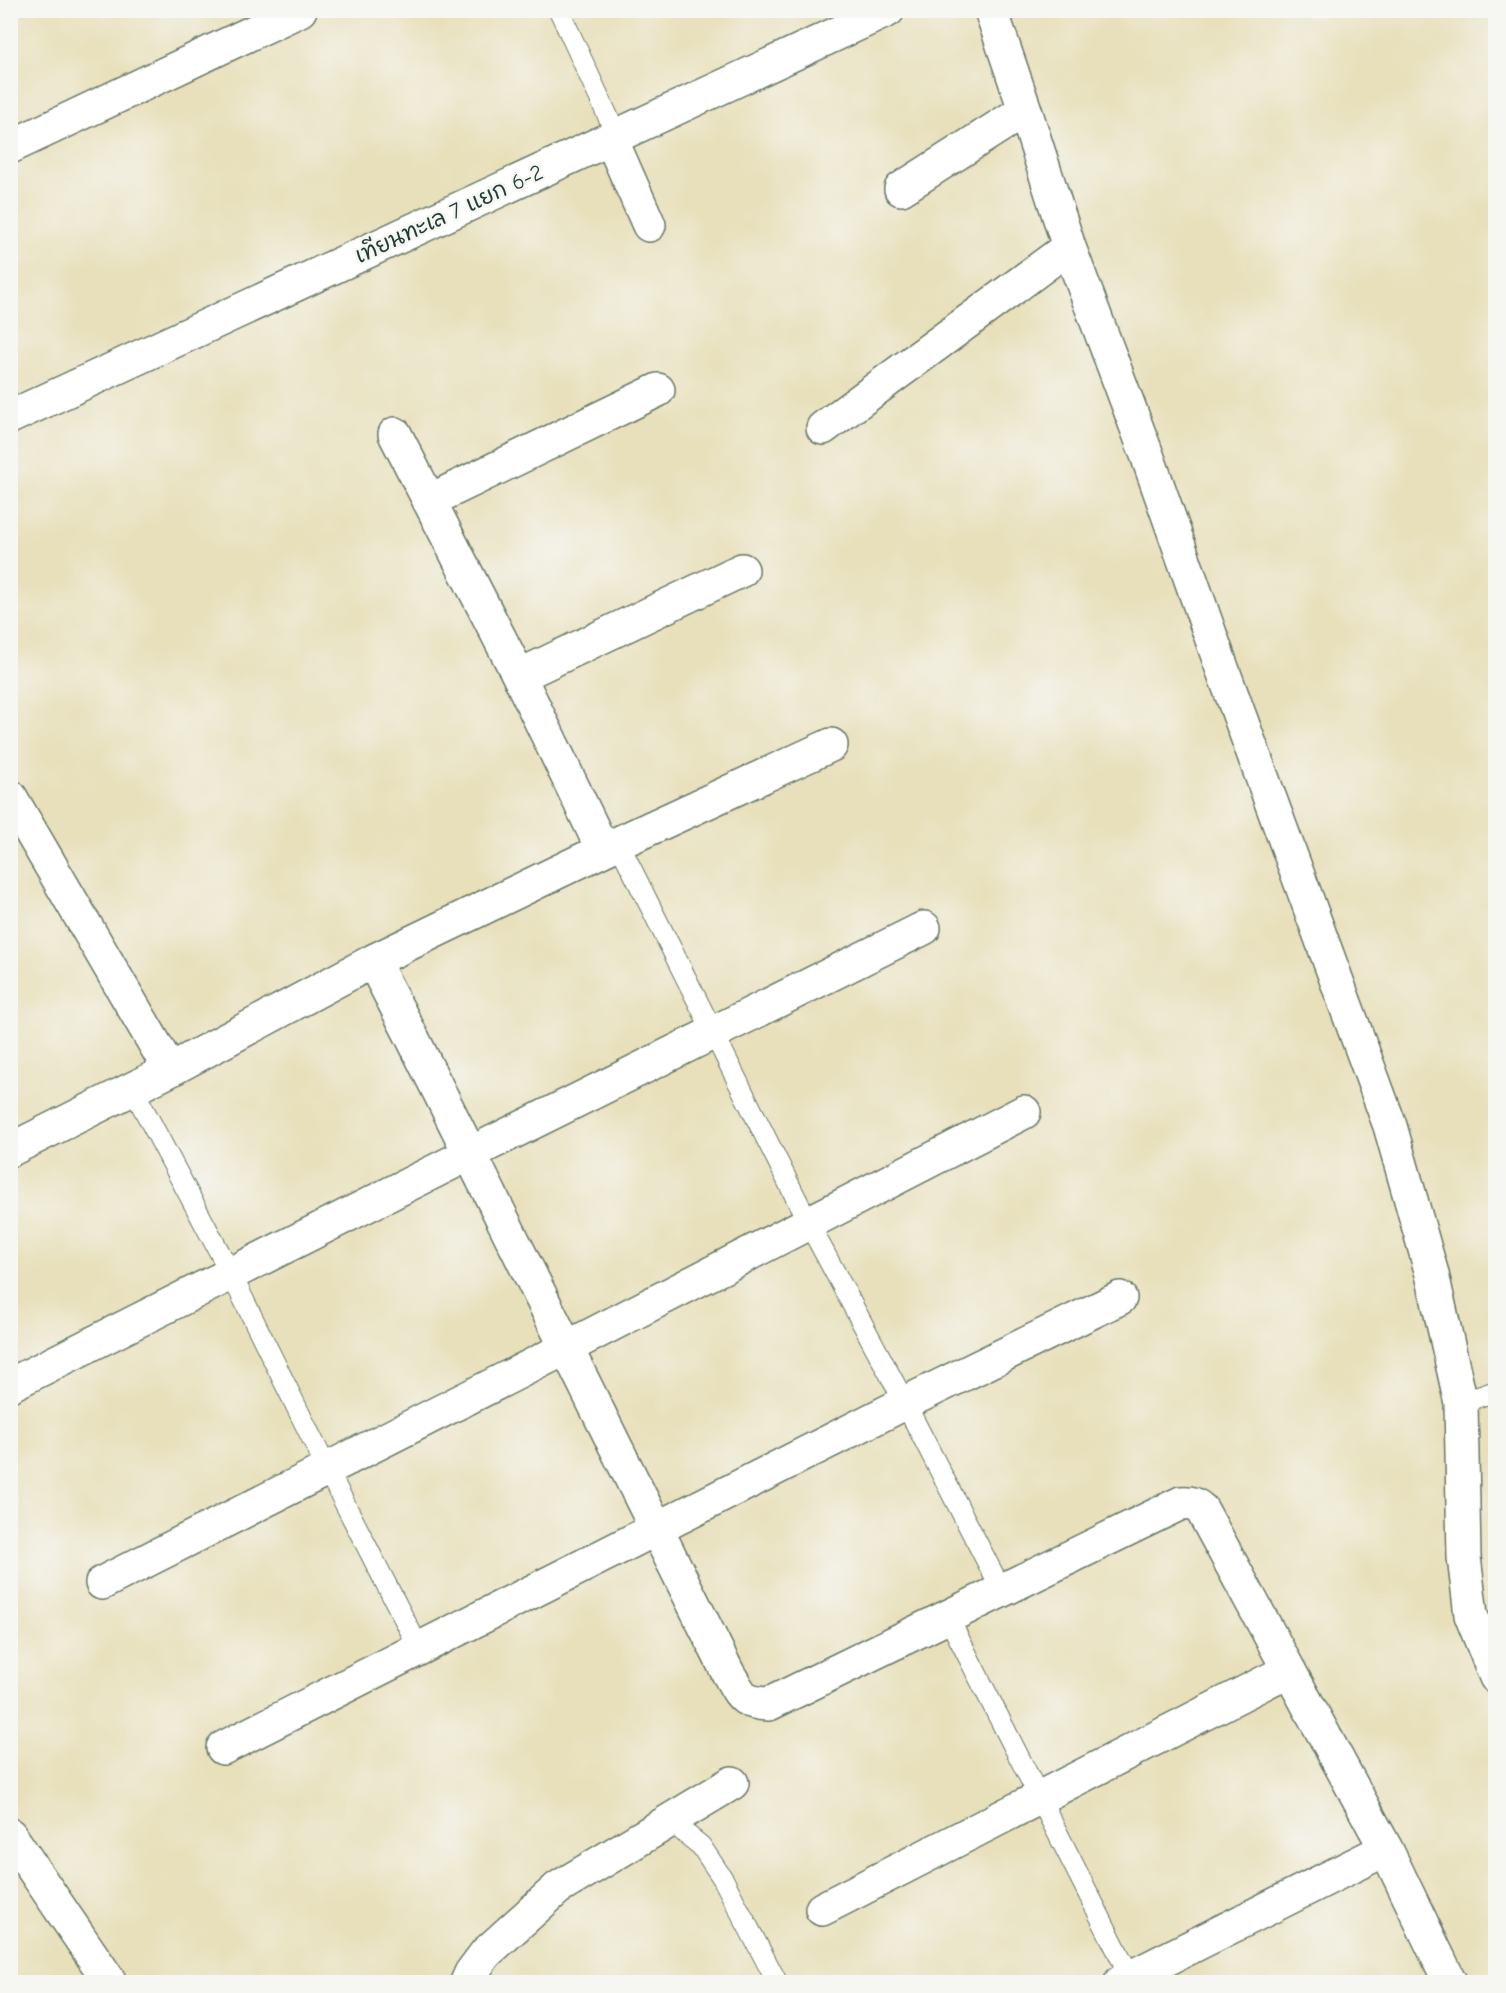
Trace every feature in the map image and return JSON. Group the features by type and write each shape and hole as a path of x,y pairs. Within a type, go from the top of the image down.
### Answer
{"street":[{"path":"10,147 300,10"},
{"name":"เทียนทะเล 7 แยก 6-2","path":"10,417 888,10"},
{"path":"991,10 1069,247 1147,455 1222,668 1390,1126 1432,1274 1461,1403 1464,1557 1471,1615 1496,1677"},
{"path":"901,189 1025,110"},
{"path":"614,137 649,225"},
{"path":"823,428 1069,247"},
{"path":"429,501 658,390"},
{"path":"395,434 519,676 611,847"},
{"path":"519,676 742,570"},
{"path":"10,1150 134,1089 373,961 831,745"},
{"path":"10,796 170,1070"},
{"path":"10,1385 924,928"},
{"path":"373,961 728,1673 745,1699 750,1702 770,1704 1181,1503 1189,1502 1202,1510 1289,1670 1386,1849 1450,1983"},
{"path":"102,1583 809,1224 1024,1112"},
{"path":"223,1748 655,1528 1120,1298"},
{"path":"822,1909 1289,1670"},
{"path":"467,1983 471,1973 486,1953 558,1888 732,1784"},
{"path":"10,1835 110,1983"},
{"path":"1126,1980 1386,1849"}],"lane":[{"path":"559,10 614,137"},
{"path":"611,847 713,1032 809,1224 1002,1591"},
{"path":"134,1089 231,1274 327,1469 419,1648"},
{"path":"1461,1403 1496,1391"},
{"path":"948,1617 1040,1797 1126,1980"},
{"path":"670,1821 701,1846 723,1879 777,1983"}]}
